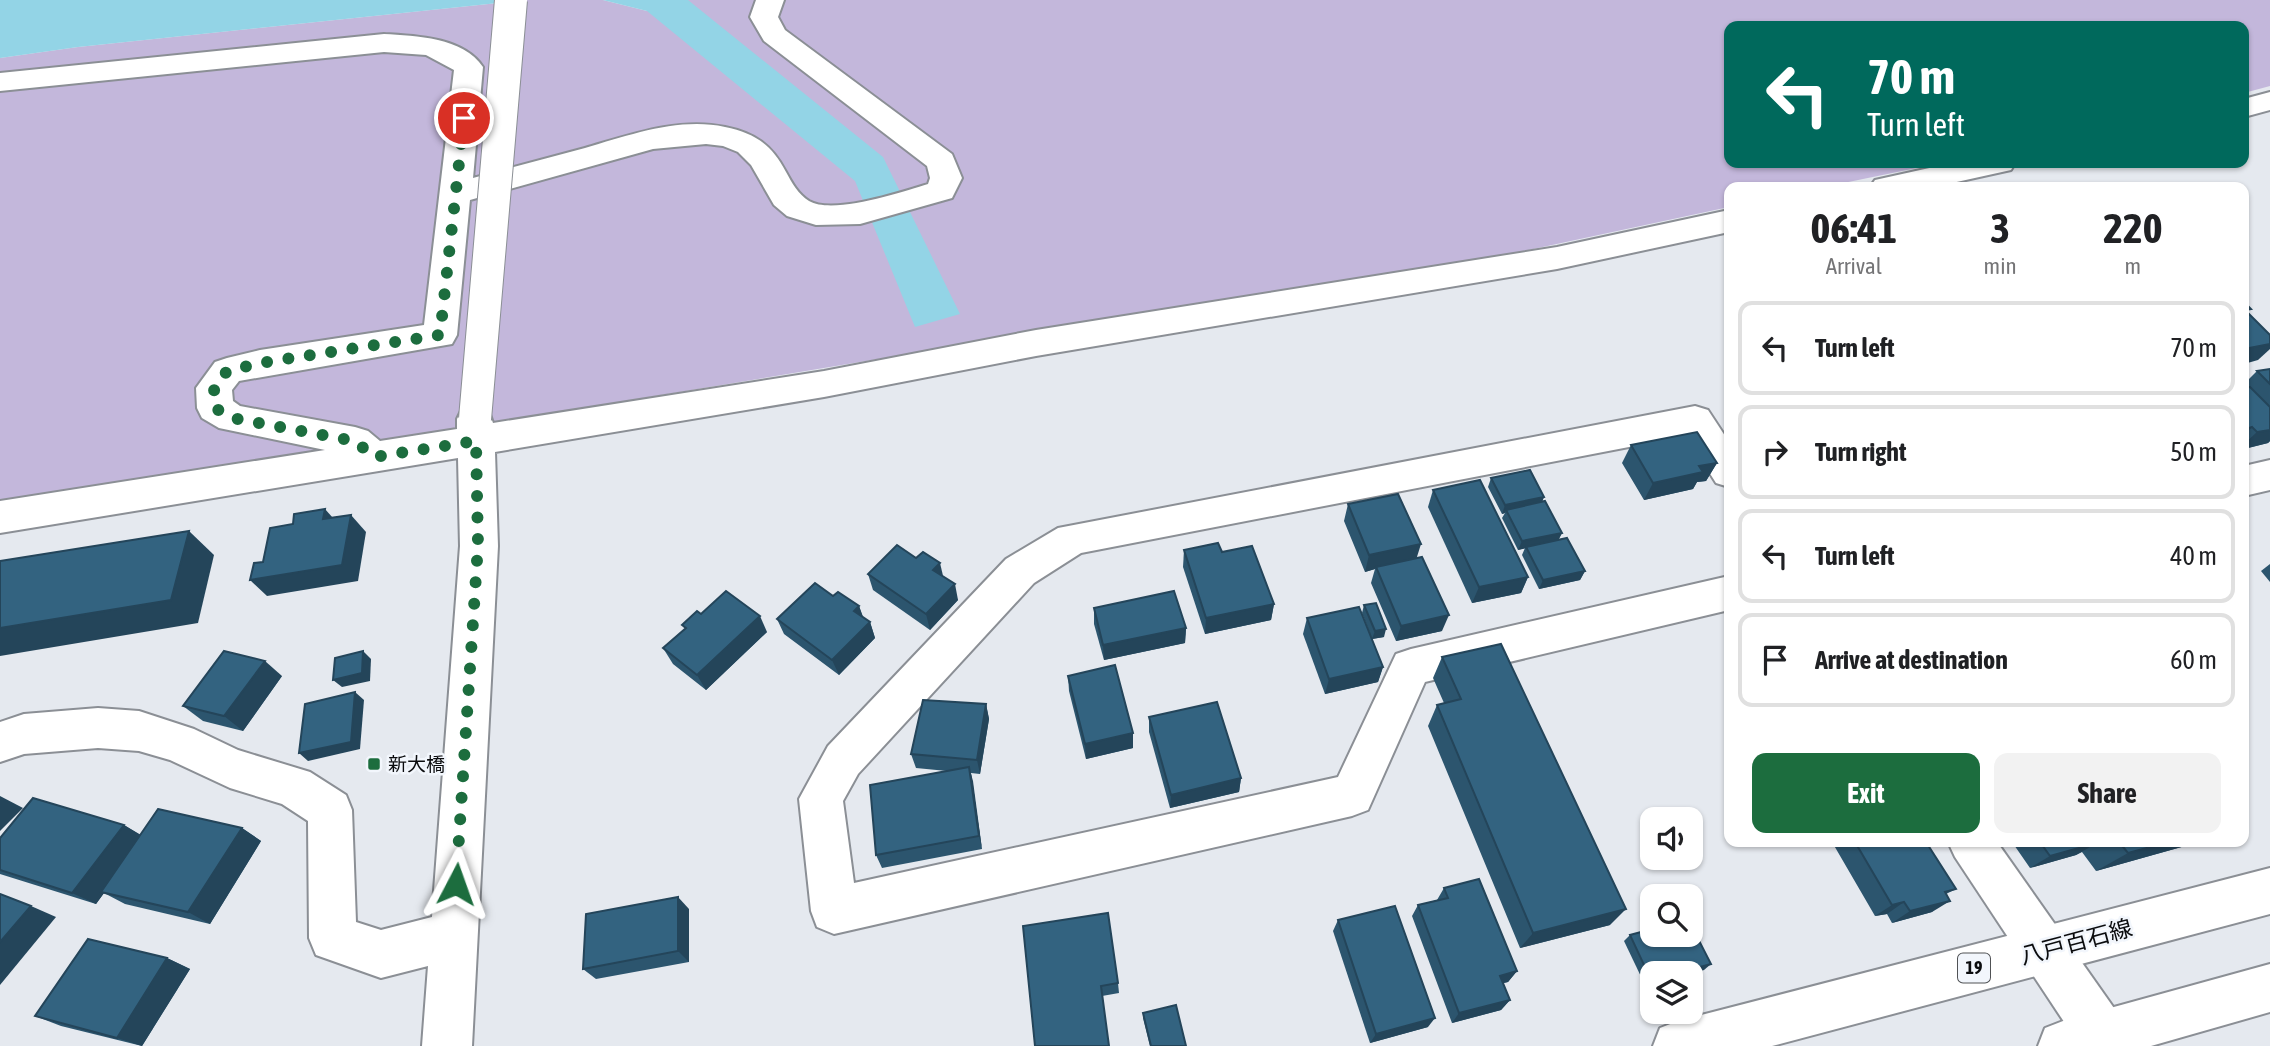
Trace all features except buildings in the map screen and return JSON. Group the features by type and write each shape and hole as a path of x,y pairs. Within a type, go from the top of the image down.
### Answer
{"street":[{"path":"447,1046 478,545 475,430 511,0"},
{"path":"455,194 654,139 689,134 724,136 751,146 771,168 786,200 802,210 829,216 856,216 941,191 946,178 941,161 774,35 764,17 770,0"},
{"path":"0,82 384,43 436,47 456,55 469,67 440,335 227,371 214,388 215,408 232,418 355,441 374,457"},
{"path":"2249,107 2270,101"},
{"path":"1910,182 1976,168"},
{"path":"0,517 374,457 475,430 824,384 1036,343 1557,258 1724,222"},
{"path":"1724,464 1695,420 1072,539 1020,571 843,760 821,799 834,911 1352,795 1411,667 1724,594"},
{"path":"2249,480 2270,475"},
{"path":"0,742 24,734 98,728 139,731 179,743 230,768 294,787 330,810 333,938 381,954 452,936"},
{"path":"1974,847 2042,950 2092,1042 2270,988"},
{"name":"八戸百石線","path":"1678,1046 2270,891"}],"shaded area":[{"path":"527,0 603,0 647,11 675,0 2270,0 2270,86 2249,92 2249,21 1724,21 1724,168 1917,168 1848,182 1724,182 1724,208 1510,254 535,416 0,501 0,58 78,47"}],"water":[{"path":"0,0 527,0 78,47 0,58"},
{"path":"603,0 688,0 883,157 960,314 915,327 855,181 647,11"}],"place":[{"name":"新大橋","path":"374,764"}],"route":[{"path":"456,884 478,545 476,441 374,457 355,441 232,418 215,408 214,388 227,371 260,363 440,335 464,118"}]}
